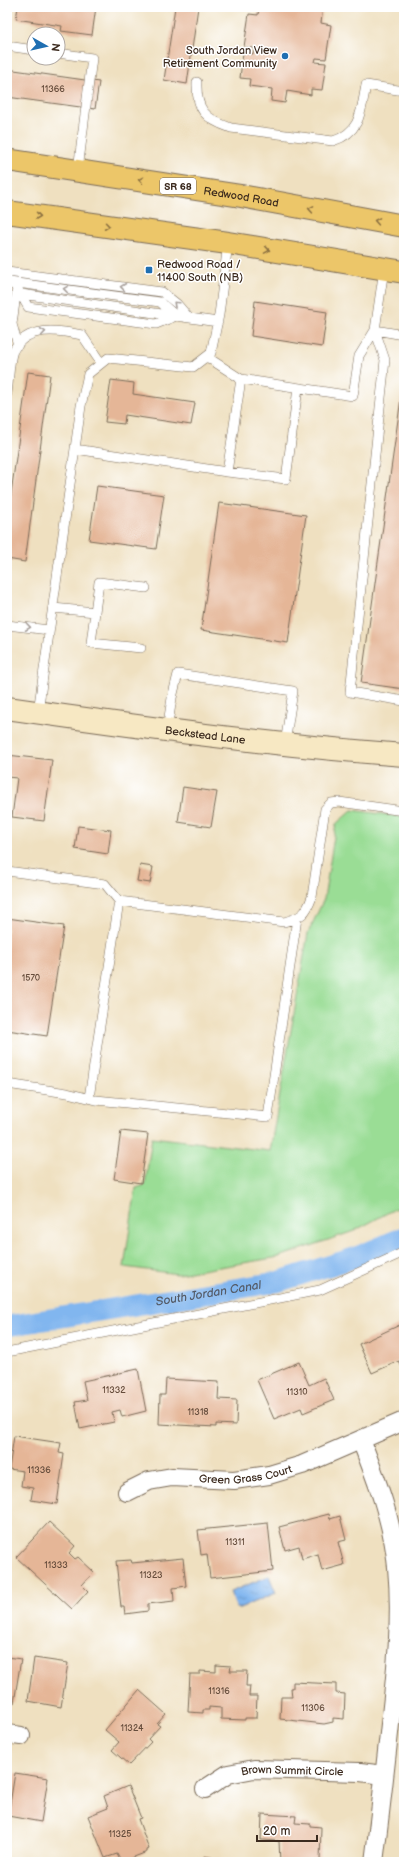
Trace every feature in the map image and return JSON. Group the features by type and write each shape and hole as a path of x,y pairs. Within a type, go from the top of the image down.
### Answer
{"main road":[{"name":"Redwood Road","path":"7,160 241,196 404,226"},
{"path":"7,212 228,243 394,270"}],"street":[{"name":"Beckstead Lane","path":"7,708 167,730 285,744 404,755"},
{"name":"Green Grass Court","path":"127,1492 149,1481 172,1477 234,1480 269,1475 302,1465 404,1421"},
{"path":"361,1440 379,1484 390,1525 397,1566 398,1639 374,1862"},
{"name":"Brown Summit Circle","path":"204,1789 228,1774 254,1769 360,1772 384,1775"}],"lane":[{"path":"7,46 26,49"},
{"path":"66,54 92,58 78,170"},
{"path":"197,82 197,94 200,106 209,118 219,124 231,128 333,141 343,138 354,128 360,116 366,85 404,91"},
{"path":"38,712 75,449 88,374 108,358 193,367 207,357 211,353 218,322 228,243"},
{"path":"207,357 241,379 352,396 359,356 375,330 394,270"},
{"path":"7,272 162,292 177,304 189,318"},
{"path":"14,286 28,307 156,324 176,316 218,322"},
{"path":"14,286 160,302 176,316"},
{"path":"14,286 12,324 18,344"},
{"path":"375,330 404,335"},
{"path":"375,330 386,360 350,692 404,701"},
{"path":"7,394 13,352 24,337 42,331 61,331 82,335 93,348 101,363"},
{"path":"228,472 241,379"},
{"path":"75,449 228,472 286,479 298,388"},
{"path":"141,648 91,643 99,582 146,588"},
{"path":"53,608 95,612"},
{"path":"7,625 49,630"},
{"path":"167,730 172,698 178,674 292,691 285,744"},
{"path":"7,871 104,884 119,901 284,922 297,918 307,910 312,897 325,809 331,803 338,802 404,811"},
{"path":"89,1098 119,901"},
{"path":"7,1084 67,1093 89,1098 268,1117 297,918"},
{"path":"7,1352 320,1290 404,1252"}],"green space":[{"path":"352,810 404,817 404,1204 354,1231 279,1257 178,1274 124,1267 136,1188 145,1185 152,1137 270,1151 308,933 324,899 336,824"}],"water":[{"path":"269,1576 276,1593 237,1609 230,1592"}],"building":[{"path":"18,7 96,7 92,35 66,32 66,26 16,19"},
{"path":"175,7 198,7 187,84 164,80"},
{"name":"South Jordan View Retirement Community","path":"259,7 323,7 321,23 331,25 326,59 316,58 315,62 326,63 322,90 311,89 311,95 287,91 285,103 271,101 272,89 249,86 250,79 240,78 243,53 253,54 254,48 244,47 249,14 258,15"},
{"path":"7,69 99,82 95,109 7,97"},
{"path":"255,301 327,312 322,347 251,336"},
{"path":"28,372 50,375 25,562 7,559 7,522"},
{"path":"111,380 134,383 133,394 195,403 191,425 125,415 124,424 105,422"},
{"path":"404,384 404,689 361,683"},
{"path":"97,486 164,495 156,549 89,540"},
{"path":"219,503 306,515 288,643 201,630"},
{"path":"7,755 52,760 44,821 12,817 17,778 7,777"},
{"path":"183,787 217,792 211,827 178,822"},
{"path":"78,826 111,830 108,854 75,849"},
{"path":"140,865 153,867 150,883 137,881"},
{"path":"7,918 64,926 47,1036 7,1030"},
{"path":"121,1131 148,1134 141,1183 114,1179"},
{"path":"404,1323 404,1372 399,1361 372,1373 359,1344"},
{"path":"299,1362 309,1385 324,1378 334,1400 303,1413 301,1408 274,1419 257,1380"},
{"path":"138,1369 146,1411 122,1417 120,1410 112,1412 114,1422 80,1429 75,1402 87,1400 83,1381"},
{"path":"166,1379 219,1382 218,1399 237,1400 236,1425 216,1424 216,1427 159,1424 160,1395 165,1395"},
{"path":"14,1436 61,1443 59,1453 64,1454 57,1504 31,1500 33,1488 21,1486 23,1471 9,1469"},
{"path":"329,1514 330,1519 340,1516 346,1540 338,1542 344,1565 322,1571 318,1554 302,1559 299,1546 285,1550 279,1527"},
{"path":"49,1522 75,1546 69,1553 75,1559 78,1557 94,1572 82,1585 88,1591 72,1609 16,1557"},
{"path":"268,1523 273,1571 210,1578 207,1554 201,1555 198,1530"},
{"path":"183,1558 186,1586 173,1588 174,1601 148,1604 148,1611 125,1614 124,1607 121,1607 116,1561 131,1560 132,1563"},
{"path":"7,1657 21,1659 14,1703 7,1702"},
{"path":"34,1658 68,1663 61,1707 28,1701"},
{"path":"216,1665 231,1666 230,1671 247,1671 246,1686 250,1686 249,1696 257,1696 256,1718 245,1718 245,1720 221,1719 221,1708 209,1707 209,1710 203,1710 203,1713 188,1712 190,1674 200,1674 200,1671 216,1672"},
{"path":"293,1682 336,1684 336,1693 345,1694 344,1719 333,1718 333,1722 324,1724 280,1719 281,1697 292,1697 291,1688 293,1688"},
{"path":"139,1690 166,1714 157,1724 160,1726 148,1739 151,1742 129,1765 112,1750 119,1742 105,1730"},
{"path":"15,1773 48,1778 41,1822 8,1816"},
{"path":"128,1786 141,1818 138,1819 149,1849 147,1852 121,1862 117,1854 105,1858 88,1816 108,1808 104,1796"},
{"path":"262,1814 296,1816 295,1823 310,1824 310,1826 321,1827 320,1862 280,1862 279,1841 261,1840"},
{"path":"204,1856 227,1860 227,1862 203,1862"}],"waterway":[{"name":"South Jordan Canal","path":"7,1326 277,1282 357,1257 404,1237"}],"place":[{"name":"South Jordan View Retirement Community","path":"285,56"},
{"name":"Redwood Road / 11400 South (NB)","path":"149,270"}]}
